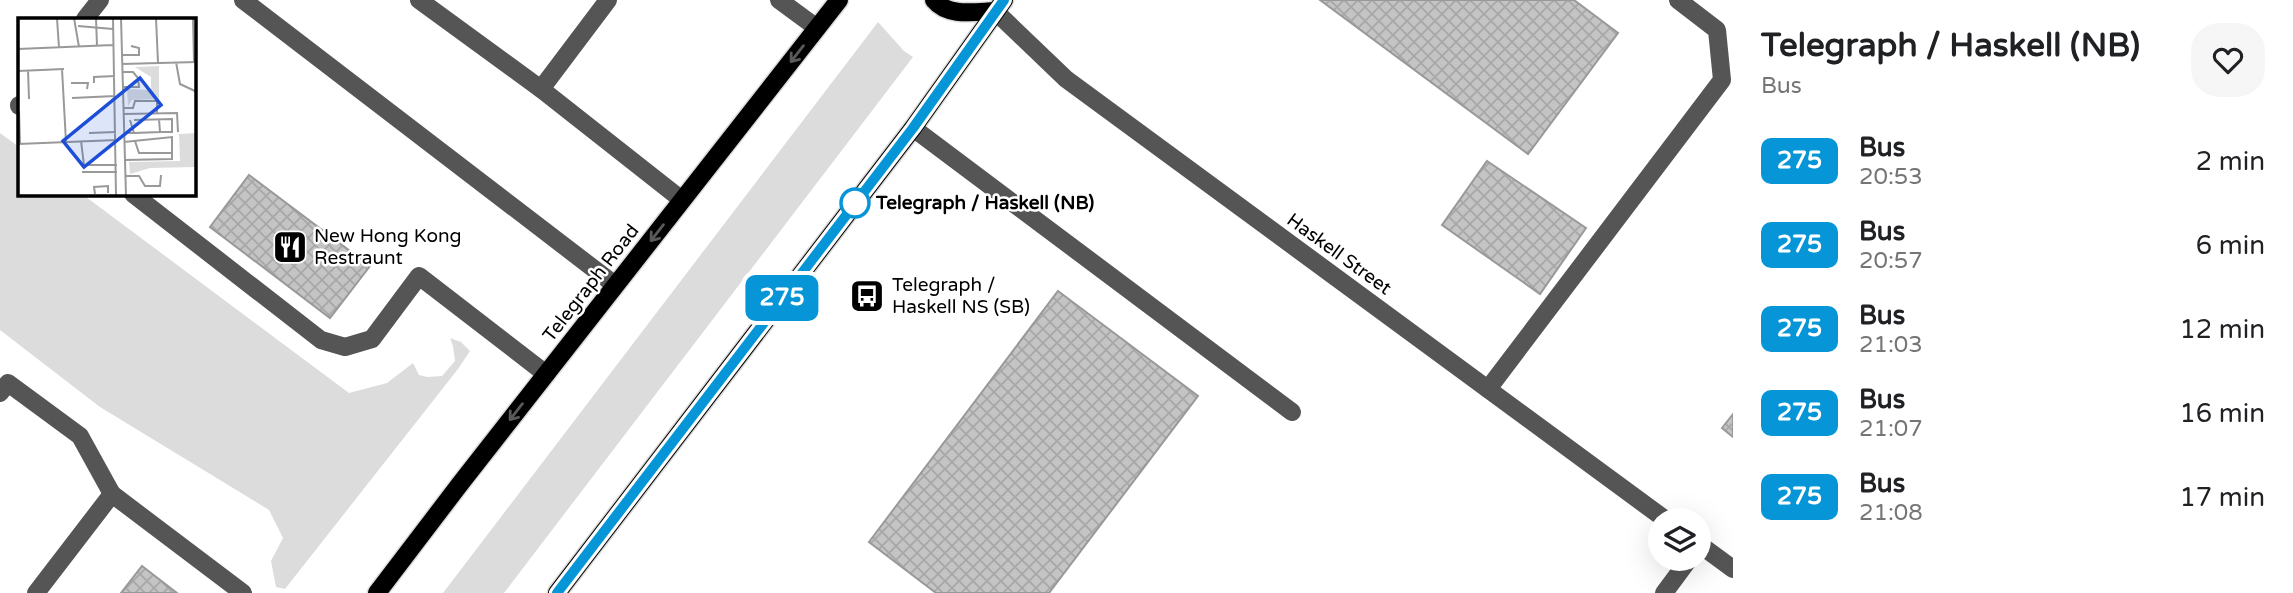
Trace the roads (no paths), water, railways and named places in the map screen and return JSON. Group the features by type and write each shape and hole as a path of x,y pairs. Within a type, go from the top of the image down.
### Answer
{"main road":[{"name":"Telegraph Road","path":"377,593 839,0"},
{"path":"934,0 939,6 954,12 999,6"},
{"path":"557,593 913,128 999,6"}],"street":[{"path":"86,18 100,0"},
{"path":"243,0 615,285"},
{"path":"419,0 541,89 682,200"},
{"path":"541,89 608,0"},
{"path":"779,0 817,28"},
{"path":"1488,389 1722,80 1717,30 1678,0"},
{"name":"Haskell Street","path":"999,6 1066,79 1650,508"},
{"path":"913,128 1292,412"},
{"path":"136,196 321,340 345,347 372,339 419,276 546,374"},
{"path":"0,393 8,383 80,436 112,494 243,593"},
{"path":"36,593 112,494"},
{"path":"1711,553 1733,569"},
{"path":"1664,593 1680,571"}],"place":[{"name":"Telegraph / Haskell (NB)","path":"855,203"},
{"name":"New Hong Kong Restraunt","path":"290,247"},
{"name":"Telegraph / Haskell NS (SB)","path":"867,296"}]}
